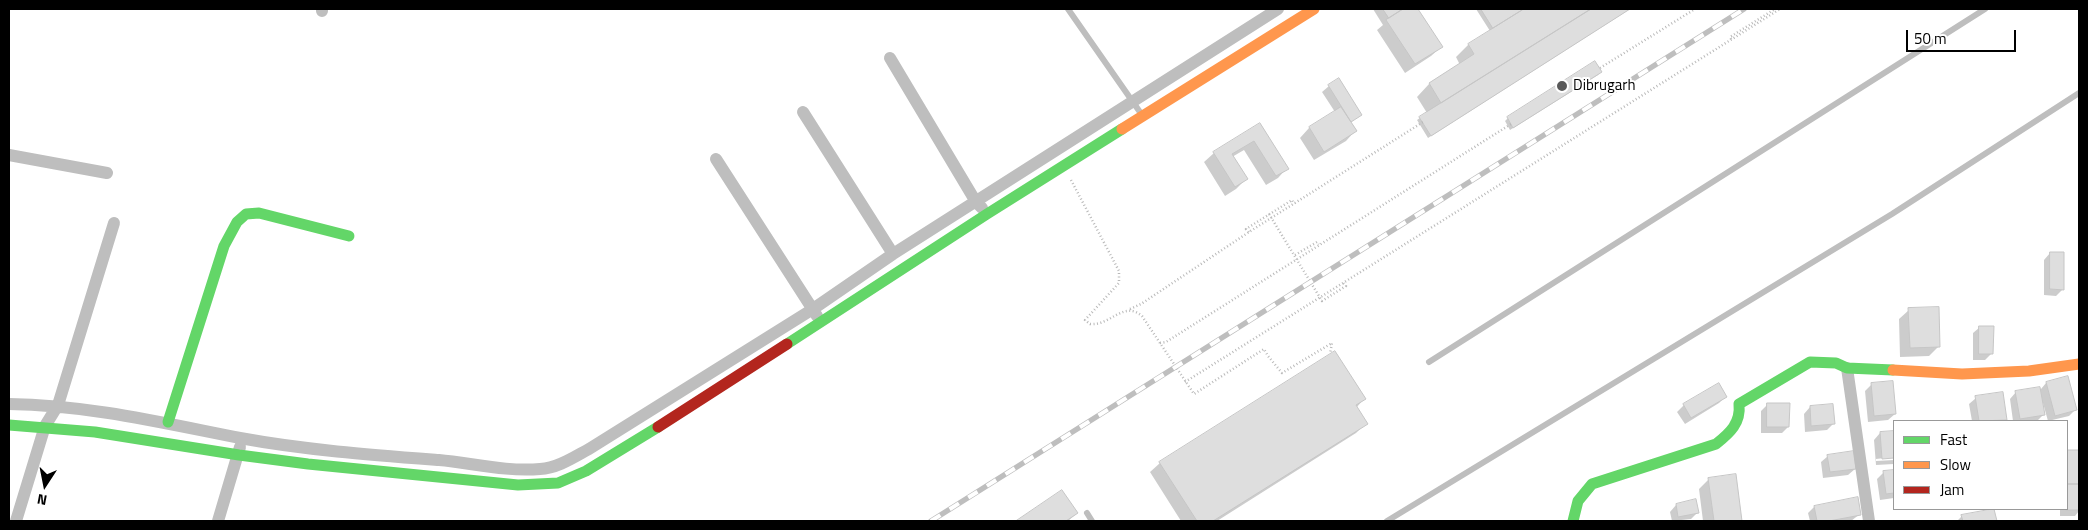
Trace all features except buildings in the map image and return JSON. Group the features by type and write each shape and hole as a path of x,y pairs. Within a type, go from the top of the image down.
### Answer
{"street":[{"path":"9,404 58,405 168,422 241,438 370,455 505,468 541,469 558,465 588,449 813,309 893,254 1278,9"},
{"path":"9,425 45,426 144,439 238,455 518,485 558,483 586,472 683,412 987,214 1314,9"},
{"path":"890,58 976,202 987,214"},
{"path":"803,112 893,254"},
{"path":"9,155 107,173"},
{"path":"716,159 820,322"},
{"path":"168,422 224,246 236,222 246,214 259,212 348,236"},
{"path":"16,521 45,426 58,405 114,223"},
{"path":"1573,521 1575,506 1582,492 1592,484 1716,444 1728,435 1736,425 1740,417 1739,404 1810,362 1836,363 1847,368 1962,374 2029,371 2079,365"},
{"path":"1847,368 1869,521"},
{"path":"218,521 238,455 241,438"}],"lane":[{"path":"1068,9 1142,116"},
{"path":"1429,362 1985,9"},
{"path":"1387,521 1892,214 2079,93"},
{"path":"1087,513 1092,521"}],"path":[{"path":"1600,68 1695,9"},
{"path":"1731,40 1730,37 1775,9"},
{"path":"1185,382 1780,9"},
{"path":"1064,166 1119,271 1119,284 1085,320 1090,324 1097,325 1141,304 1249,232 1423,122"},
{"path":"1160,343 1166,342 1511,124"},
{"path":"1249,232 1246,229 1269,214 1292,200 1294,204"},
{"path":"1269,214 1322,301 1346,286 1343,283"},
{"path":"1294,255 1317,242 1319,244"},
{"path":"1128,309 1136,311 1142,316 1194,394 1264,349 1282,373 1332,343 1330,354"}],"railway":[{"path":"931,521 1744,9"}],"traffic: fast":[{"path":"787,344 1122,129"},
{"path":"168,422 224,246 237,222 246,214 259,213 349,236"},
{"path":"1573,521 1578,501 1592,484 1716,444 1734,427 1738,417 1739,404 1810,362 1836,363 1847,368 1893,370"},
{"path":"9,425 95,432 308,464 518,485 558,483 586,471 658,427"}],"traffic: slow":[{"path":"1122,129 1314,9"},
{"path":"1893,370 1962,374 2029,371 2079,364"}],"traffic: jam":[{"path":"658,427 787,344"}],"place":[{"name":"Dibrugarh","path":"1562,86"}]}
